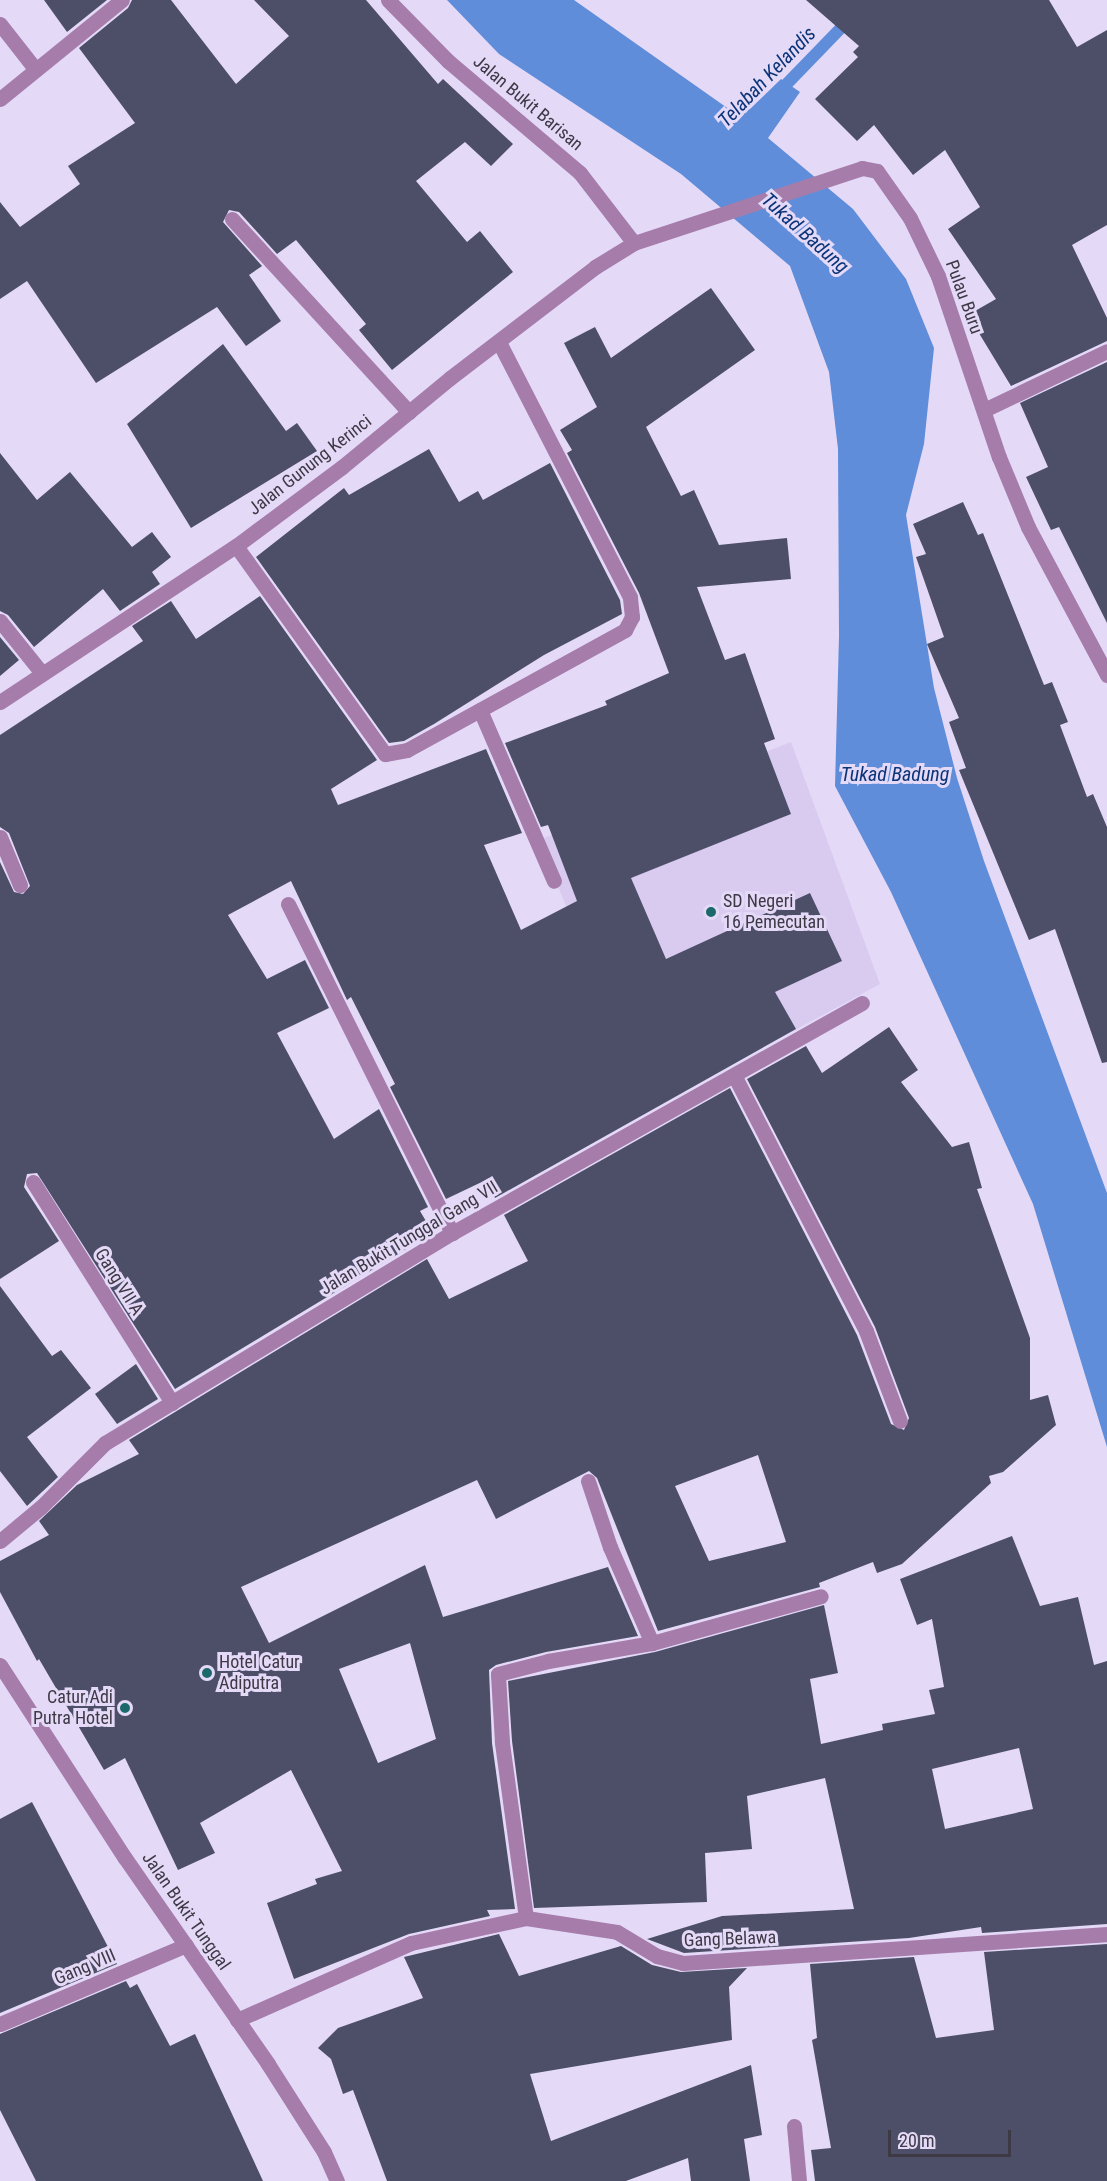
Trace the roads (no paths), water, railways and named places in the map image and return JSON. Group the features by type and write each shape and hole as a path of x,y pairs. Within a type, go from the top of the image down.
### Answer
{"street":[{"path":"0,99 122,0"},
{"name":"Jalan Bukit Barisan","path":"388,0 448,61 580,173 634,243"},
{"path":"0,24 36,70"},
{"name":"Pulau Buru","path":"634,243 862,168 877,171 910,218 938,276 984,410 1028,526 1107,675"},
{"path":"232,219 409,412"},
{"name":"Jalan Gunung Kerinci","path":"0,702 41,672 236,546 596,267 634,243"},
{"path":"236,546 385,754 407,750 625,630 633,610 499,342"},
{"path":"984,410 1107,351"},
{"path":"0,621 41,672"},
{"path":"480,710 554,881"},
{"path":"0,837 20,885"},
{"path":"288,904 452,1233"},
{"name":"Jalan Bukit Tunggal Gang VII","path":"0,1541 41,1507 105,1443 452,1233 735,1077 862,1003"},
{"path":"735,1077 866,1331 900,1421"},
{"name":"Gang VII A","path":"33,1182 172,1403"},
{"path":"588,1481 610,1546 652,1643"},
{"path":"526,1918 502,1742 498,1674 548,1661 652,1643 821,1596"},
{"name":"Jalan Bukit Tunggal","path":"0,1665 324,2152 337,2181"},
{"name":"Gang Belawa","path":"237,2020 411,1943 526,1918 617,1932 657,1956 683,1963 1107,1934"},
{"name":"Gang VIII","path":"0,2024 186,1946"},
{"path":"794,2126 799,2181"}],"water":[{"name":"Tukad Badung","path":"447,0 574,0 733,112 750,109 781,79 800,92 768,138 853,209 906,279 934,348 924,444 906,515 934,688 957,778 984,861 1107,1193 1107,1447 1033,1204 891,892 835,786 839,636 838,449 829,372 790,266 681,174 499,54"}],"waterway":[{"name":"Telabah Kelandis","path":"777,94 868,0"}],"place":[{"name":"SD Negeri 16 Pemecutan","path":"711,912"},
{"name":"Hotel Catur Adiputra","path":"207,1673"},
{"name":"Catur Adi Putra Hotel","path":"125,1708"}]}
